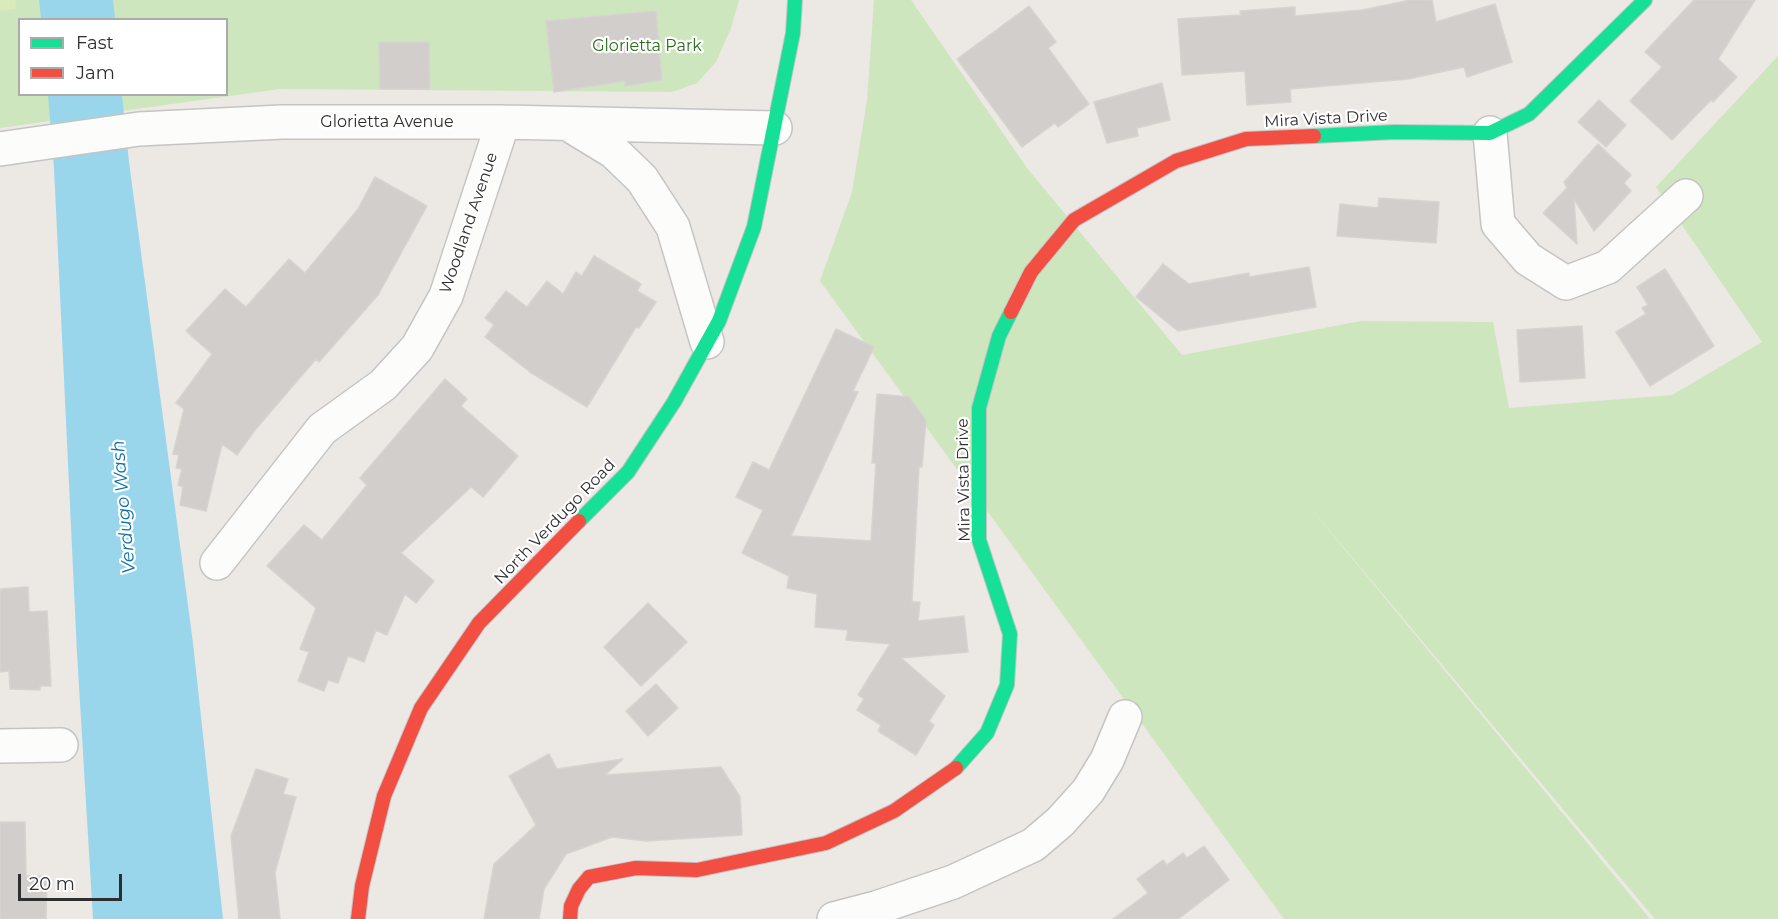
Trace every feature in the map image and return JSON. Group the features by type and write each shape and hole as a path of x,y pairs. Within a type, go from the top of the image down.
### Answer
{"street":[{"name":"North Verdugo Road","path":"358,919 362,886 384,796 421,708 479,623 628,472 674,402 719,321 754,227 793,33 795,0"},
{"name":"Mira Vista Drive","path":"570,919 571,906 579,889 589,877 602,873 636,868 697,870 826,843 894,811 957,767 987,733 1007,685 1010,634 979,540 979,408 999,336 1031,272 1074,220 1176,161 1246,139 1395,132 1490,133 1529,114 1646,0"},
{"name":"Glorietta Avenue","path":"0,149 139,129 282,122 698,124 775,128"},
{"name":"Woodland Avenue","path":"218,563 322,429 383,384 417,348 446,296 503,122"},
{"path":"568,124 614,152 642,180 673,227 707,342"},
{"path":"1490,133 1498,224 1528,259 1566,283 1608,267 1686,196"},
{"path":"834,919 876,908 953,882 992,866 1033,845 1060,822 1088,790 1107,760 1125,717"},
{"path":"0,746 61,746"}],"green space":[{"name":"Glorietta Park","path":"0,0 739,0 731,28 716,62 697,83 672,92 280,89 0,128"},
{"path":"0,0 15,0 16,9 0,11"},
{"path":"874,0 911,0 1027,168 1182,355 1361,321 1493,322 1509,408 1672,395 1762,342 1656,187 1778,56 1778,919 1655,919 1299,494 1650,919 1284,919 820,281 852,192 867,100"}],"water":[{"path":"39,0 113,0 115,18 41,18"},
{"name":"Verdugo Wash","path":"48,96 122,96 193,643 223,919 93,919 77,653 54,168"}],"building":[{"path":"1410,0 1432,0 1436,22 1495,4 1512,62 1467,77 1464,67 1408,79 1290,89 1291,102 1247,105 1245,71 1182,75 1178,19 1241,15 1240,11 1295,7 1295,16 1362,10"},
{"path":"1694,0 1755,0 1718,59 1737,77 1672,140 1630,101 1662,67 1645,52"},
{"path":"1029,6 1056,42 1048,48 1089,104 1058,127 1055,123 1022,147 957,59"},
{"path":"656,11 662,80 625,86 625,81 554,92 546,21"},
{"path":"379,42 429,42 430,89 380,89"},
{"path":"1162,83 1170,120 1137,128 1138,136 1107,143 1094,102"},
{"path":"1599,100 1626,125 1606,147 1578,122"},
{"path":"1598,144 1631,175 1624,183 1631,191 1594,231 1574,199 1577,244 1543,213 1567,188 1564,182"},
{"path":"375,177 427,206 378,295 319,362 316,359 255,430 237,455 222,444 206,511 180,505 183,487 178,485 182,469 176,468 179,455 173,454 184,409 176,403 212,354 186,331 225,289 246,307 289,259 305,273 358,209"},
{"path":"1379,198 1439,202 1436,243 1337,236 1340,204 1378,208"},
{"path":"594,256 641,284 637,291 656,302 639,328 636,327 587,407 530,372 485,337 494,325 485,318 506,291 527,307 547,281 563,294 576,272 582,276"},
{"path":"1163,264 1189,284 1249,273 1249,277 1309,267 1316,307 1178,331 1136,297"},
{"path":"1665,269 1714,346 1650,386 1616,332 1646,314 1642,308 1648,305 1637,287"},
{"path":"1582,326 1585,378 1520,382 1517,330"},
{"path":"836,329 874,347 853,391 858,392 791,536 871,541 876,463 872,463 877,394 909,397 926,420 922,467 919,467 912,602 920,602 918,621 964,616 968,652 901,658 945,696 929,721 934,725 916,755 878,731 881,725 857,710 864,699 858,695 890,644 846,640 848,630 815,627 817,594 787,588 789,576 742,553 763,510 736,497 753,462 769,470"},
{"path":"445,379 467,399 461,406 518,456 483,497 471,487 401,553 434,581 416,603 405,594 387,635 376,630 364,662 348,656 338,683 328,680 324,691 298,681 309,652 300,649 316,608 267,566 304,525 322,540 367,485 360,478"},
{"path":"28,587 29,612 47,611 51,686 40,686 40,690 10,689 9,671 0,672 0,589"},
{"path":"648,603 687,642 641,686 604,647"},
{"path":"656,684 678,708 648,736 626,711"},
{"path":"549,754 557,769 623,759 605,775 721,767 740,797 742,835 646,841 612,837 566,854 544,889 539,919 484,919 494,864 536,825 509,776"},
{"path":"256,769 288,779 283,794 296,797 275,872 280,919 239,919 231,836"},
{"path":"0,822 25,822 26,876 47,876 46,919 0,919"},
{"path":"1204,846 1229,880 1178,919 1113,919 1148,893 1137,879 1163,860 1167,865 1183,853 1187,858"}],"traffic: fast":[{"path":"579,521 628,472 674,402 719,321 754,227 793,33 795,0"},
{"path":"1314,136 1395,132 1490,133 1529,114 1645,0"},
{"path":"956,768 987,733 1007,685 1010,634 979,540 979,408 999,336 1011,312"}],"traffic: jam":[{"path":"1011,312 1031,272 1074,220 1176,161 1246,139 1314,136"},
{"path":"358,919 362,886 384,796 421,708 479,623 579,521"},
{"path":"570,919 571,906 579,889 589,877 636,868 697,870 826,843 894,811 956,768"}]}
